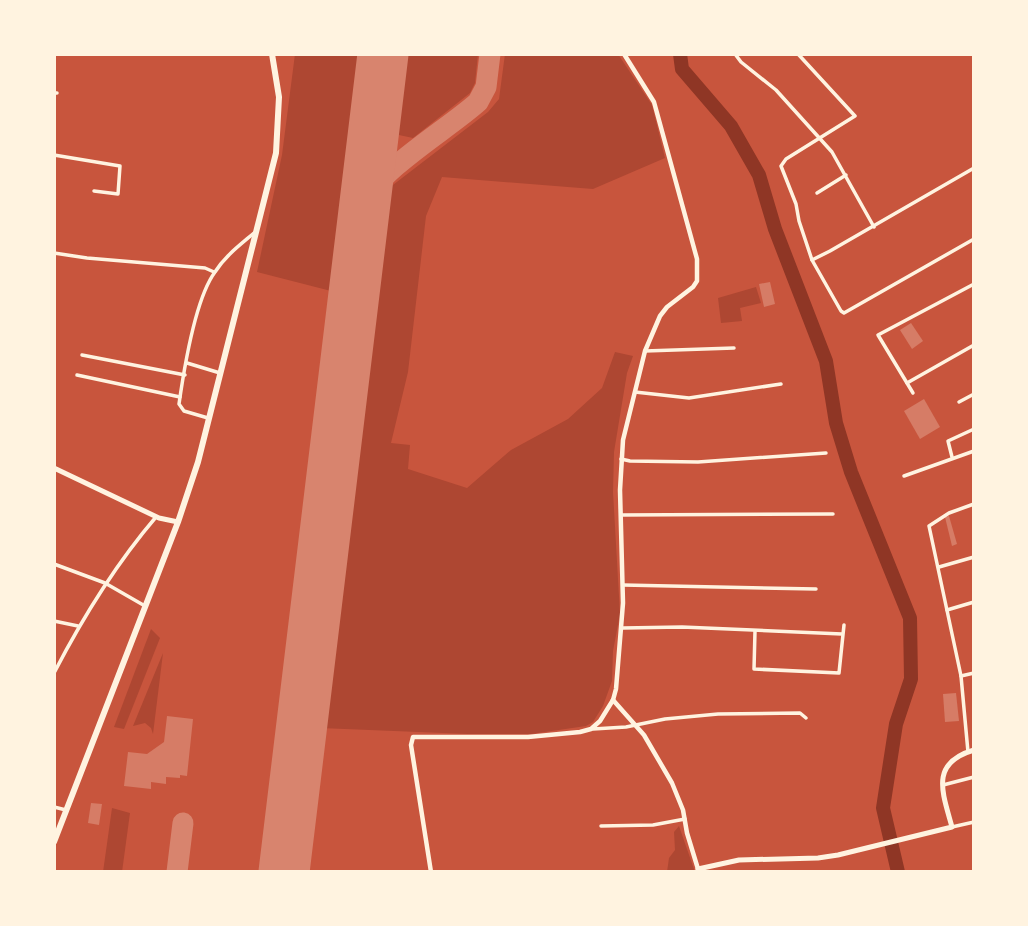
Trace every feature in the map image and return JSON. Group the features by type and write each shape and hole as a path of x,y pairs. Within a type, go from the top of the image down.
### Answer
{"highway":[{"path":"54,842 178,522 210,419 277,142 279,97 272,54"}],"main road":[{"path":"54,468 156,516 178,522"},
{"path":"699,870 739,860 828,857 952,827 943,772 947,763 971,751"}],"street":[{"path":"591,729 600,721 613,701 616,689 622,628 623,440 645,351 660,316 697,281 697,259 654,102 624,54"},
{"path":"735,54 776,90 832,152 874,227"},
{"path":"797,54 855,116 786,159 781,166 796,204 812,260 843,313 974,239"},
{"path":"54,155 120,166 118,194 94,191"},
{"path":"812,260 974,168"},
{"path":"817,193 846,175"},
{"path":"210,419 184,411 179,404 198,305 214,272 231,252 256,231"},
{"path":"54,253 205,268 214,272"},
{"path":"913,393 878,335 974,284"},
{"path":"906,383 974,345"},
{"path":"645,351 734,348"},
{"path":"82,355 185,375"},
{"path":"187,363 220,373"},
{"path":"77,375 180,397"},
{"path":"635,392 689,398 781,384"},
{"path":"959,402 974,394"},
{"path":"953,457 948,442 974,429"},
{"path":"904,477 974,451"},
{"path":"621,459 698,462 826,453"},
{"path":"971,751 961,676 929,526 949,513 974,504"},
{"path":"621,515 833,514"},
{"path":"54,673 78,626 105,583 156,516"},
{"path":"939,567 974,557"},
{"path":"54,564 105,583 145,606"},
{"path":"622,585 816,589"},
{"path":"947,610 974,602"},
{"path":"54,621 78,626"},
{"path":"755,631 754,669 839,673 844,625"},
{"path":"622,628 842,634"},
{"path":"961,676 974,673"},
{"path":"613,701 636,726 672,783 699,870"},
{"path":"431,872 411,745 413,737 528,737 718,714 800,713 806,718"},
{"path":"967,725 974,723"},
{"path":"943,785 974,777"},
{"path":"54,807 66,810"},
{"path":"601,827 653,825 685,819"},
{"path":"952,827 974,822"}],"shaded area":[{"path":"295,54 364,54 335,292 257,272 282,155"},
{"path":"401,54 478,54 475,83 470,93 413,138 399,135 392,125"},
{"path":"505,54 618,54 652,105 665,158 593,189 442,177 426,216 408,372 391,443 410,445 408,469 467,488 511,450 568,419 602,388 615,352 633,356 627,373 614,452 613,492 620,614 613,651 612,681 603,706 593,722 586,726 531,734 320,728 389,188 488,112 499,99"},
{"path":"756,287 761,303 740,308 742,321 721,323 718,298"},
{"path":"151,629 160,638 124,729 114,727"},
{"path":"163,653 153,734 145,723 133,726"},
{"path":"112,808 130,813 122,872 103,872"},
{"path":"679,826 695,872 667,872 669,858 675,850 674,832"}],"building":[{"path":"770,282 775,304 764,307 759,284"},
{"path":"911,323 923,341 912,349 900,330"},
{"path":"924,399 940,427 920,439 904,411"},
{"path":"949,516 957,544 952,546 945,517"},
{"path":"956,693 959,721 945,722 943,694"},
{"path":"167,716 193,719 187,776 166,777 166,784 151,782 151,789 124,786 128,752 147,754 164,742"},
{"path":"91,803 102,804 99,825 88,823"}],"waterway":[{"path":"680,54 682,69 731,126 759,175 775,229 826,361 836,423 851,472 910,618 911,679 896,724 883,808 898,872"}],"taxiway":[{"path":"365,202 385,176 478,102 486,87 490,54"},
{"path":"177,872 183,823"}],"runway":[{"path":"284,872 383,54"}]}
